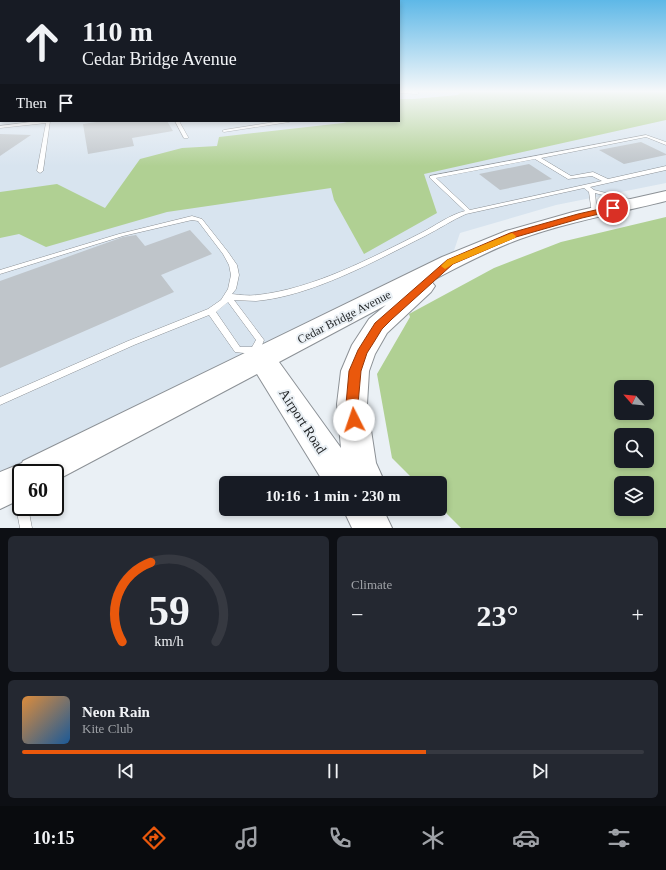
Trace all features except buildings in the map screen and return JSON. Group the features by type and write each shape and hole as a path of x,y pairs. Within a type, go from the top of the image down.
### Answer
{"main road":[{"name":"Cedar Bridge Avenue","path":"63,464 125,427 259,355 450,262 513,235 594,213 666,196"},
{"path":"364,476 360,465 352,404 355,371 378,326 450,262"},
{"name":"Airport Road","path":"259,355 339,476"},
{"path":"365,516 373,528"},
{"path":"381,516 386,528"}],"lane":[{"path":"0,127 41,122"},
{"path":"40,172 49,122"},
{"path":"178,122 186,137"},
{"path":"224,131 282,122"},
{"path":"469,212 432,177 646,136 666,144"},
{"path":"536,157 570,178 593,174 607,181"},
{"path":"228,297 262,297 290,292 380,254 433,229 454,216 666,168"},
{"path":"586,186 592,191 638,203"},
{"path":"592,191 594,213"},
{"path":"0,272 121,235 192,218 200,220 226,253 233,265 235,275 232,289 228,297 211,312 131,343 0,401"},
{"path":"211,312 238,350 259,355 260,340 228,297"},
{"path":"24,516 26,528"}],"shaded area":[{"path":"400,117 666,117 666,183 556,205 460,233 450,262 39,464 12,464 12,482 0,494 0,122 400,122"}],"green space":[{"path":"400,117 666,117 666,120 424,174 437,213 364,254 334,200 331,188 167,212 46,247 19,234 0,238 0,192 57,184 105,208 140,159 182,148 217,146 219,137 343,123 400,122"},
{"path":"666,217 666,528 461,528 447,514 447,476 410,476 392,458 377,374 410,317 409,314 494,268 561,242"}],"slow traffic":[{"path":"445,266 450,262 512,236"}],"route":[{"path":"354,420 352,404 355,371 362,353 370,339 378,326 388,316 450,262 513,235 613,208"}]}
